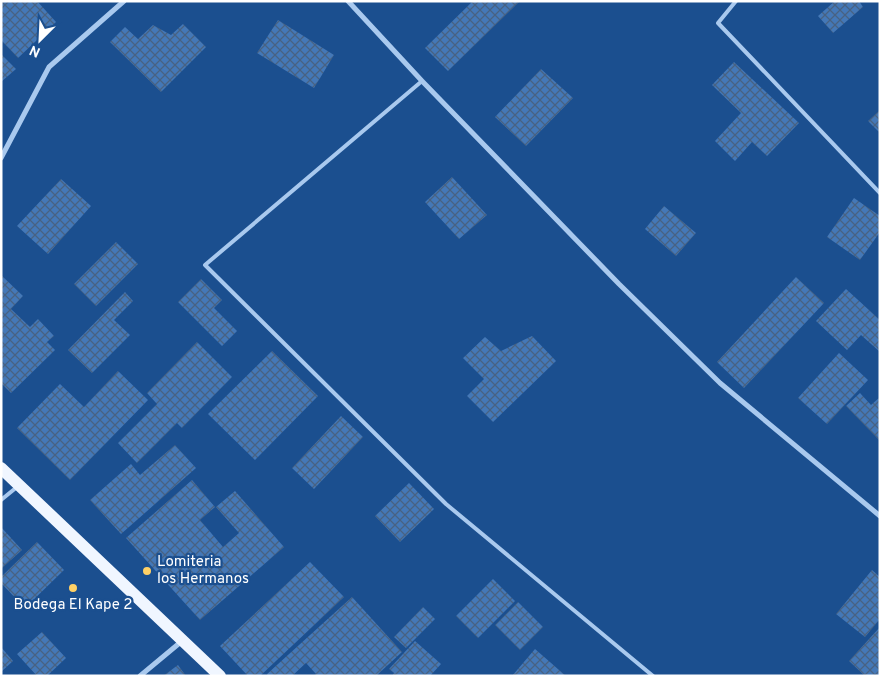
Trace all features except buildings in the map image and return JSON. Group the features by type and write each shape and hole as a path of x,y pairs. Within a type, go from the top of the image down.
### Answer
{"main road":[{"path":"1,468 220,676"}],"street":[{"path":"1,158 49,67 124,1"},
{"path":"348,1 422,81 619,284 720,383 880,516"},
{"path":"140,676 182,641"}],"lane":[{"path":"736,1 718,23 880,193"},
{"path":"422,81 205,265 446,504 653,676"},
{"path":"1,500 18,486"}],"place":[{"name":"Lomiteria los Hermanos","path":"147,571"},
{"name":"Bodega El Kape 2","path":"73,588"}]}
